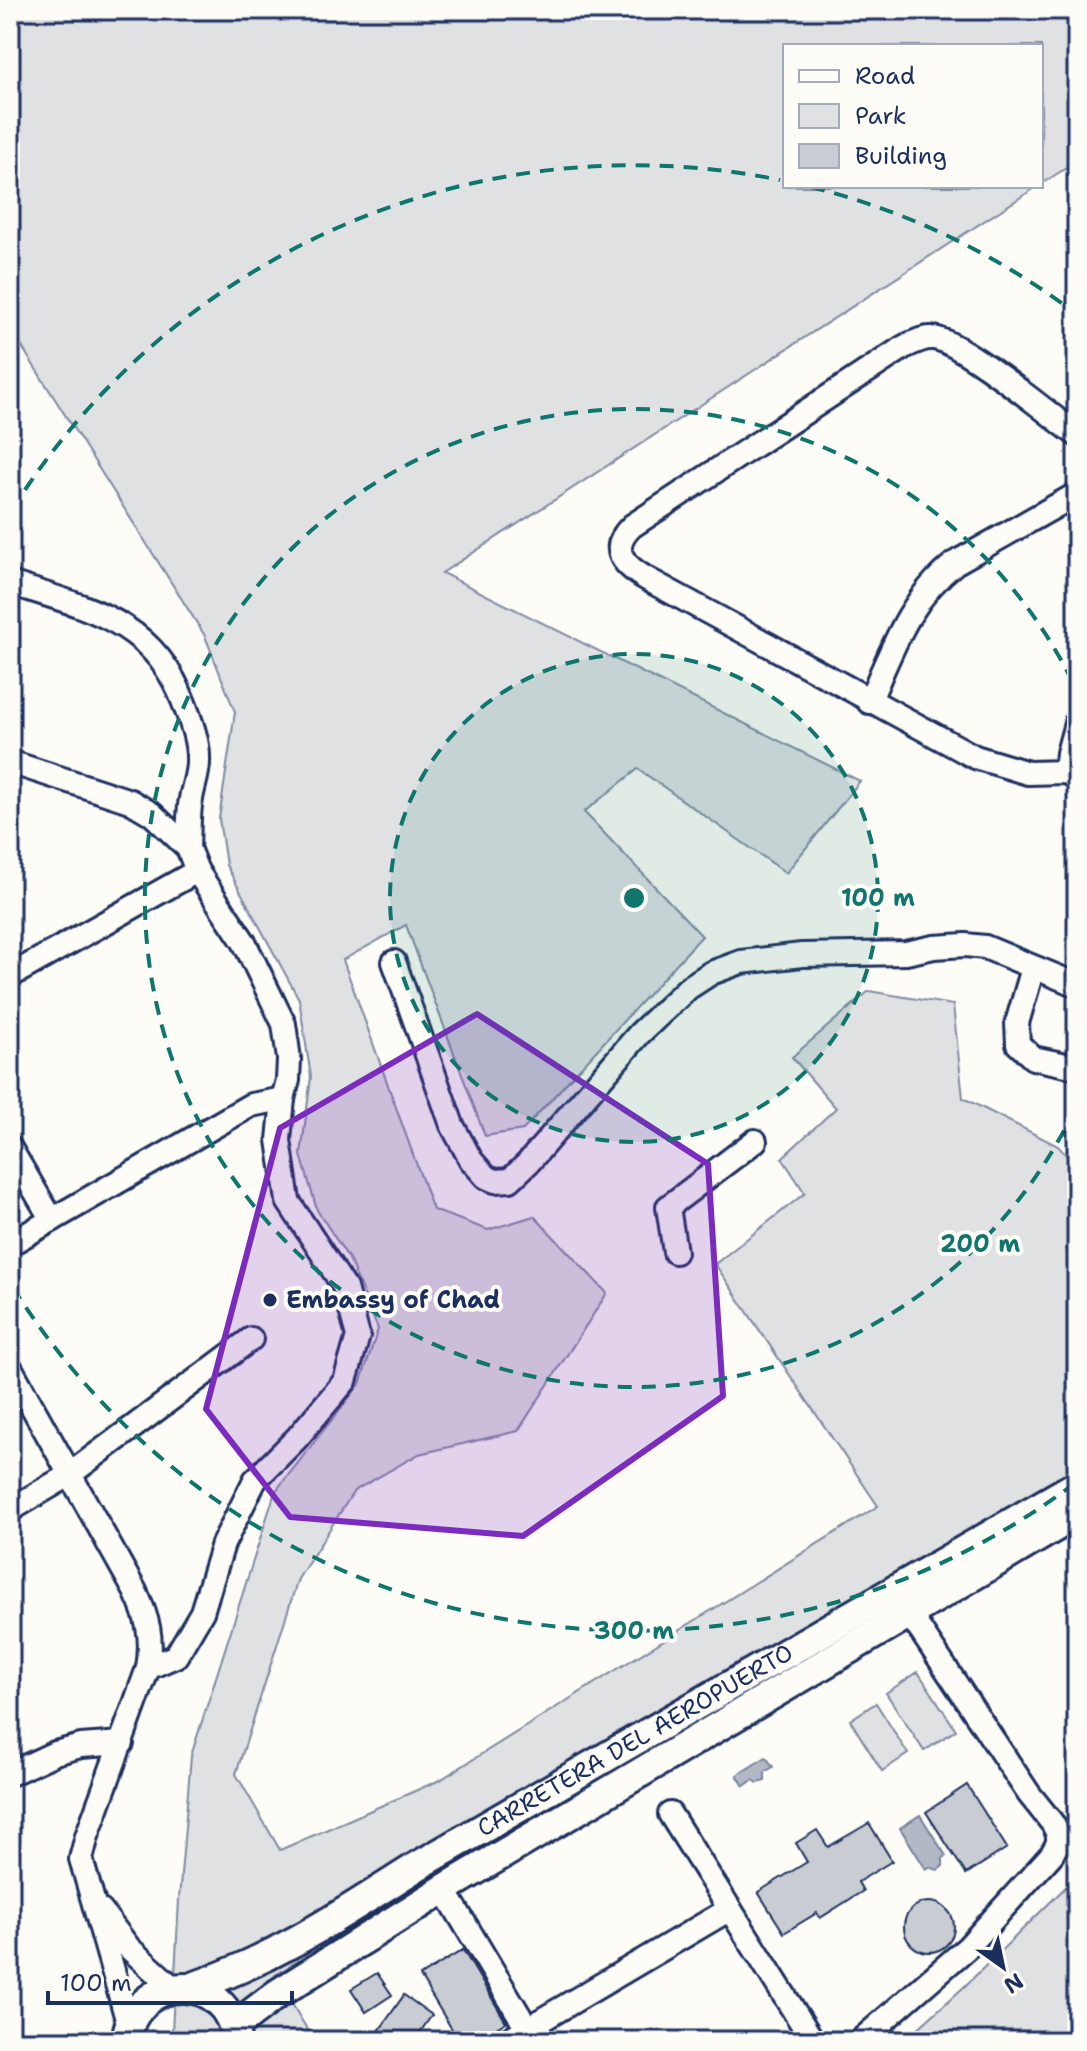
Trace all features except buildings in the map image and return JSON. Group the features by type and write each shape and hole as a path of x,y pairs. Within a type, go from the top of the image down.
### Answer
{"main road":[{"name":"CARRETERA DEL AEROPUERTO","path":"235,2034 277,1994 444,1889 661,1760 1077,1485"},
{"name":"CARRETERA DEL AEROPUERTO","path":"127,2033 141,2005 150,1997 239,1971 298,1941 416,1867 646,1734 1077,1514"},
{"path":"646,1734 661,1760"},
{"path":"182,1988 210,1995 218,2001 235,2034"}],"street":[{"path":"1077,435 970,355 935,338 921,340 904,347 657,509 620,537 619,547 623,559 632,570 869,702 975,757 1028,773 1072,775 1070,740 1077,720"},
{"path":"869,702 902,626 920,596 939,575 1077,494"},
{"path":"10,583 99,612 121,623 169,670 197,742 198,763 191,799 188,848 197,871 244,942 284,1024 289,1059 279,1140 288,1201 345,1288 358,1336 345,1381 297,1438 255,1480 223,1544 202,1612 176,1656 148,1668"},
{"path":"10,762 130,801 152,814 188,848"},
{"path":"10,976 197,871"},
{"path":"394,962 452,1125 471,1160 486,1177 495,1181 510,1180 528,1163 640,1033 688,988 711,973 741,962 802,955 906,953 965,945 985,947 1077,985"},
{"path":"1033,968 1017,1023 1018,1044 1023,1052 1033,1058 1077,1066 1077,1076"},
{"path":"10,1244 251,1105 283,1099"},
{"path":"675,1252 668,1207 755,1141"},
{"path":"10,1148 52,1220"},
{"path":"10,1510 69,1475 251,1339"},
{"path":"10,1367 148,1619 152,1643 148,1668 81,1859 127,2033"},
{"path":"860,2041 968,1947 1052,1854 1058,1843 1053,1824 1029,1794 902,1603"},
{"path":"10,1774 68,1749 122,1743"},
{"path":"670,1814 813,2041"},
{"path":"444,1889 531,2035"},
{"path":"91,1896 129,1948 182,1988"},
{"path":"506,2041 531,2035 730,1909"}],"highlighted area":[{"path":"477,1014 708,1164 723,1396 523,1536 290,1517 206,1409 280,1128"}],"green space":[{"path":"10,10 1077,10 1077,161 1043,183 1043,44 783,44 783,188 1035,188 442,573 860,781 786,873 638,769 584,812 702,936 523,1130 485,1136 406,925 343,960 433,1210 488,1230 534,1216 607,1293 518,1431 419,1454 354,1491 298,1579 236,1774 280,1850 440,1780 878,1506 715,1264 805,1193 782,1158 836,1108 792,1057 869,991 953,1005 963,1098 1058,1146 1077,1167 1077,1239 1066,1249 1077,1266 1077,1499 552,1805 275,1975 314,2041 182,2041 172,2032 191,1756 275,1492 360,1384 378,1329 349,1259 317,1210 301,1155 311,1077 299,999 226,865 219,819 235,712 205,636 10,328"},
{"path":"918,1672 956,1730 924,1751 886,1693"},
{"path":"876,1703 908,1754 882,1771 850,1720"},
{"path":"1077,1876 1077,2041 904,2041 965,1986"}],"shaded area":[{"path":"766,1757 773,1767 765,1772 765,1781 758,1783 753,1780 744,1786 737,1775"},
{"path":"920,1815 946,1856 938,1870 926,1869 900,1828"}],"place":[{"name":"Embassy of Chad","path":"270,1300"}]}
